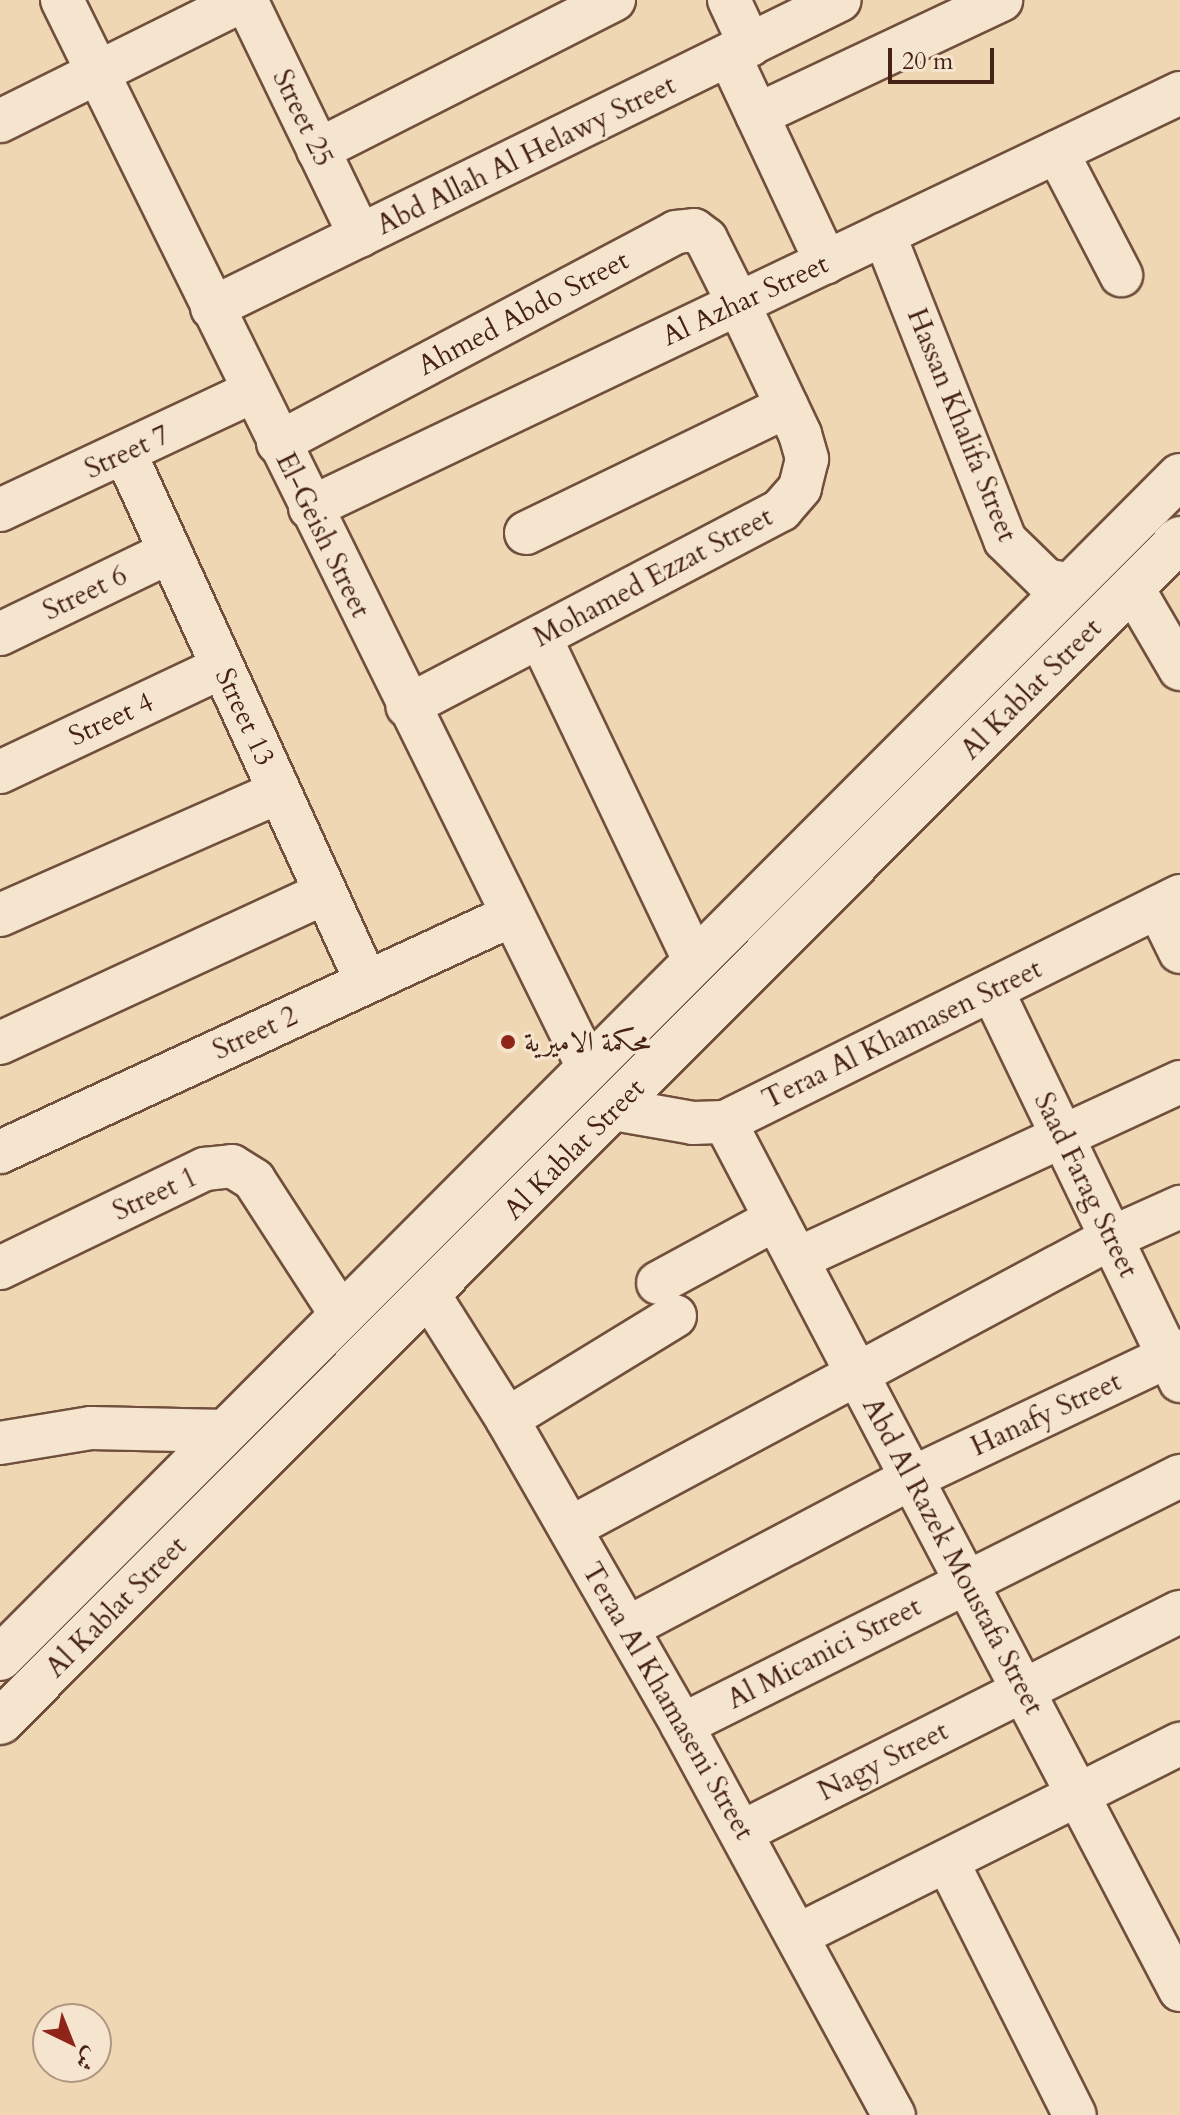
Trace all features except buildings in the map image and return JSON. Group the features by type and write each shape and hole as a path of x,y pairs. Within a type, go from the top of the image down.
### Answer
{"main road":[{"name":"Al Kablat Street","path":"0,1658 340,1313 589,1069 1180,476"},
{"name":"Al Kablat Street","path":"0,1722 1180,539"}],"street":[{"name":"El-Geish Street","path":"62,0 510,916 589,1069"},
{"path":"0,121 245,0"},
{"name":"Street 25","path":"245,0 360,236"},
{"path":"318,150 614,0"},
{"path":"729,0 757,115 826,262"},
{"name":"Abd Allah Al Helawy Street","path":"212,308 839,0"},
{"path":"757,115 1001,0"},
{"name":"Al Azhar Street","path":"310,508 1180,93"},
{"path":"1057,152 1121,275"},
{"name":"Ahmed Abdo Street","path":"278,443 676,232 694,230 706,239 738,303"},
{"name":"Hassan Khalifa Street","path":"884,234 1005,540 1046,580 1071,585"},
{"name":"Mohamed Ezzat Street","path":"407,706 781,510 800,488 807,459 787,406 738,303"},
{"name":"Street 7","path":"0,510 252,392"},
{"path":"526,533 787,406"},
{"name":"Street 13","path":"125,453 366,981"},
{"name":"Street 6","path":"0,634 170,552"},
{"path":"1132,587 1180,669"},
{"path":"540,637 695,962"},
{"name":"Street 4","path":"0,772 222,667"},
{"path":"0,915 279,792"},
{"path":"0,1043 325,893"},
{"path":"1169,902 1180,952"},
{"name":"Teraa Al Khamasen Street","path":"614,1109 693,1123 725,1122 1169,902"},
{"name":"Street 2","path":"0,1152 510,916"},
{"name":"Saad Farag Street","path":"992,990 1111,1238 1176,1363"},
{"path":"797,1259 1180,1082"},
{"name":"Abd Al Razek Moustafa Street","path":"725,1122 1180,1990"},
{"name":"Street 1","path":"0,1268 205,1169 232,1166 254,1180 340,1313"},
{"path":"570,1528 856,1372 1111,1238 1180,1207"},
{"path":"507,1419 776,1219"},
{"name":"Teraa Al Khamaseni Street","path":"429,1295 507,1419 627,1628 800,1934 894,2115"},
{"name":"Hanafy Street","path":"627,1628 912,1478 1176,1363"},
{"path":"0,1443 91,1428 226,1431"},
{"name":"Al Micanici Street","path":"682,1725 1180,1476"},
{"name":"Nagy Street","path":"742,1832 1180,1612"},
{"path":"800,1934 1180,1744"},
{"path":"947,1861 1075,2115"}],"place":[{"name":"محكمة الاميرية","path":"508,1042"}]}
